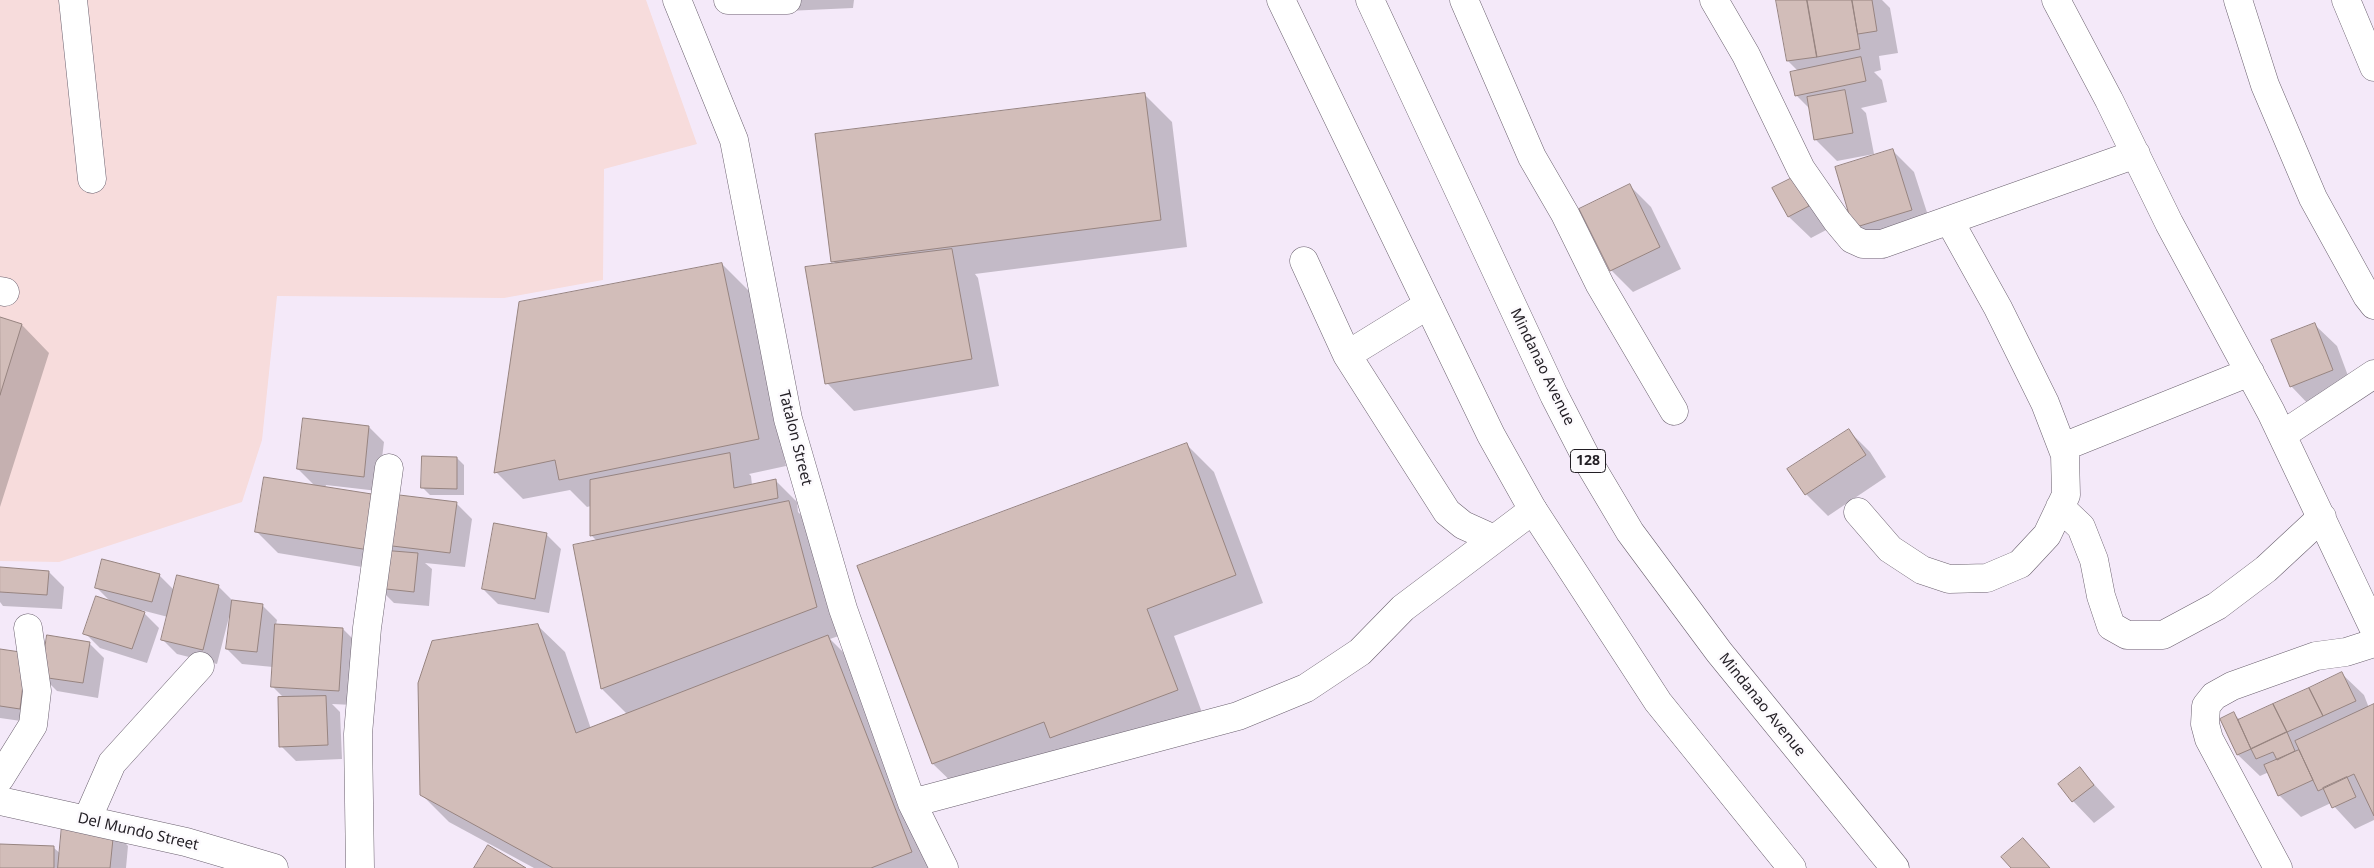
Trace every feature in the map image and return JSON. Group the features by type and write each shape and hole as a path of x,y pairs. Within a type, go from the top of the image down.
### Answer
{"main road":[{"path":"73,0 92,179"},
{"name":"Tatalon Street","path":"677,0 734,140 795,446 845,616 912,803 944,868"},
{"path":"728,0 788,0"},
{"path":"1281,0 1491,435 1533,510 1658,702 1792,868"},
{"name":"Mindanao Avenue","path":"1370,0 1554,395 1589,463 1630,532 1719,652 1895,868"},
{"path":"1464,0 1532,157 1565,214 1604,293 1674,412"},
{"path":"1714,0 1746,55 1801,169 1837,221 1852,239 1862,244 1882,244 2136,154"},
{"path":"2056,0 2136,154 2169,223 2282,435 2374,629"},
{"path":"2238,0 2265,85 2313,198 2374,305"},
{"path":"2346,0 2374,67"},
{"path":"1858,512 1890,549 1922,570 1949,579 1987,578 2020,564 2047,535 2066,495 2065,455 2046,403 1949,220"},
{"path":"1304,261 1348,355 1447,512 1463,525 1494,539"},
{"path":"1348,355 1428,305"},
{"path":"2063,447 2250,372"},
{"path":"2282,435 2374,374"},
{"path":"360,868 358,734 367,628 389,468"},
{"path":"2060,507 2081,527 2094,560 2101,596 2112,626 2127,635 2164,635 2217,606 2266,568 2322,517"},
{"path":"912,803 1238,716 1306,688 1360,652 1403,608 1533,510"},
{"path":"0,778 33,724 37,691 28,628"},
{"path":"2278,868 2209,739 2205,724 2206,706 2214,696 2232,686 2316,656 2346,652 2374,643"},
{"path":"87,820 112,763 200,666"},
{"name":"Del Mundo Street","path":"0,800 186,842 274,868"}],"shaded area":[{"path":"0,0 646,0 697,144 604,169 603,280 504,298 277,296 262,440 242,502 59,562 0,561"}],"building":[{"path":"1776,0 1807,0 1817,57 1787,61"},
{"path":"1807,0 1852,0 1860,49 1817,57"},
{"path":"1852,0 1872,0 1877,31 1858,34"},
{"path":"1861,57 1866,81 1795,96 1790,72"},
{"path":"1845,90 1853,133 1814,140 1807,97"},
{"path":"1145,93 1161,220 831,262 815,134"},
{"path":"1893,149 1912,210 1853,228 1835,167"},
{"path":"1794,177 1809,206 1788,217 1772,188"},
{"path":"1630,184 1660,247 1610,271 1579,209"},
{"path":"952,249 972,359 825,384 805,267"},
{"path":"722,263 759,439 559,480 555,460 494,473 519,302"},
{"path":"0,317 22,324 0,395"},
{"path":"2315,323 2333,370 2290,387 2271,340"},
{"path":"303,418 369,426 364,477 297,469"},
{"path":"1849,429 1866,455 1805,495 1787,469"},
{"path":"1187,443 1236,575 1147,609 1178,690 1050,738 1044,722 932,764 857,566"},
{"path":"730,453 734,488 776,479 778,498 590,536 590,480"},
{"path":"422,456 457,457 457,489 421,488"},
{"path":"264,477 378,495 369,550 255,532"},
{"path":"391,494 457,502 450,553 384,545"},
{"path":"789,501 817,607 601,689 573,545"},
{"path":"494,523 547,533 535,599 482,589"},
{"path":"381,550 418,553 414,592 377,588"},
{"path":"102,559 160,574 152,602 95,588"},
{"path":"0,567 49,571 47,595 0,592"},
{"path":"177,575 219,585 203,650 161,640"},
{"path":"96,596 145,612 132,649 83,634"},
{"path":"232,600 263,604 257,652 226,649"},
{"path":"275,624 343,628 339,691 271,687"},
{"path":"538,624 576,733 828,635 912,852 871,868 553,868 420,795 418,683 432,641"},
{"path":"47,635 90,642 83,683 41,677"},
{"path":"0,649 27,653 20,709 0,706"},
{"path":"2342,672 2356,701 2323,716 2309,688"},
{"path":"2309,688 2323,716 2287,732 2273,704"},
{"path":"326,696 328,745 279,747 278,697"},
{"path":"2273,704 2287,732 2251,749 2238,720"},
{"path":"2374,704 2374,816 2354,774 2318,791 2295,741"},
{"path":"2234,712 2251,749 2237,755 2220,719"},
{"path":"2287,732 2295,751 2277,760 2273,752 2256,759 2251,749"},
{"path":"2299,750 2313,780 2278,796 2264,765"},
{"path":"2080,767 2094,785 2072,802 2058,784"},
{"path":"2347,777 2356,797 2332,808 2323,788"},
{"path":"62,825 114,829 110,868 58,868"},
{"path":"2023,838 2050,868 2011,868 2001,857"},
{"path":"0,844 54,846 54,868 0,868"},
{"path":"488,845 526,868 474,868"}]}
